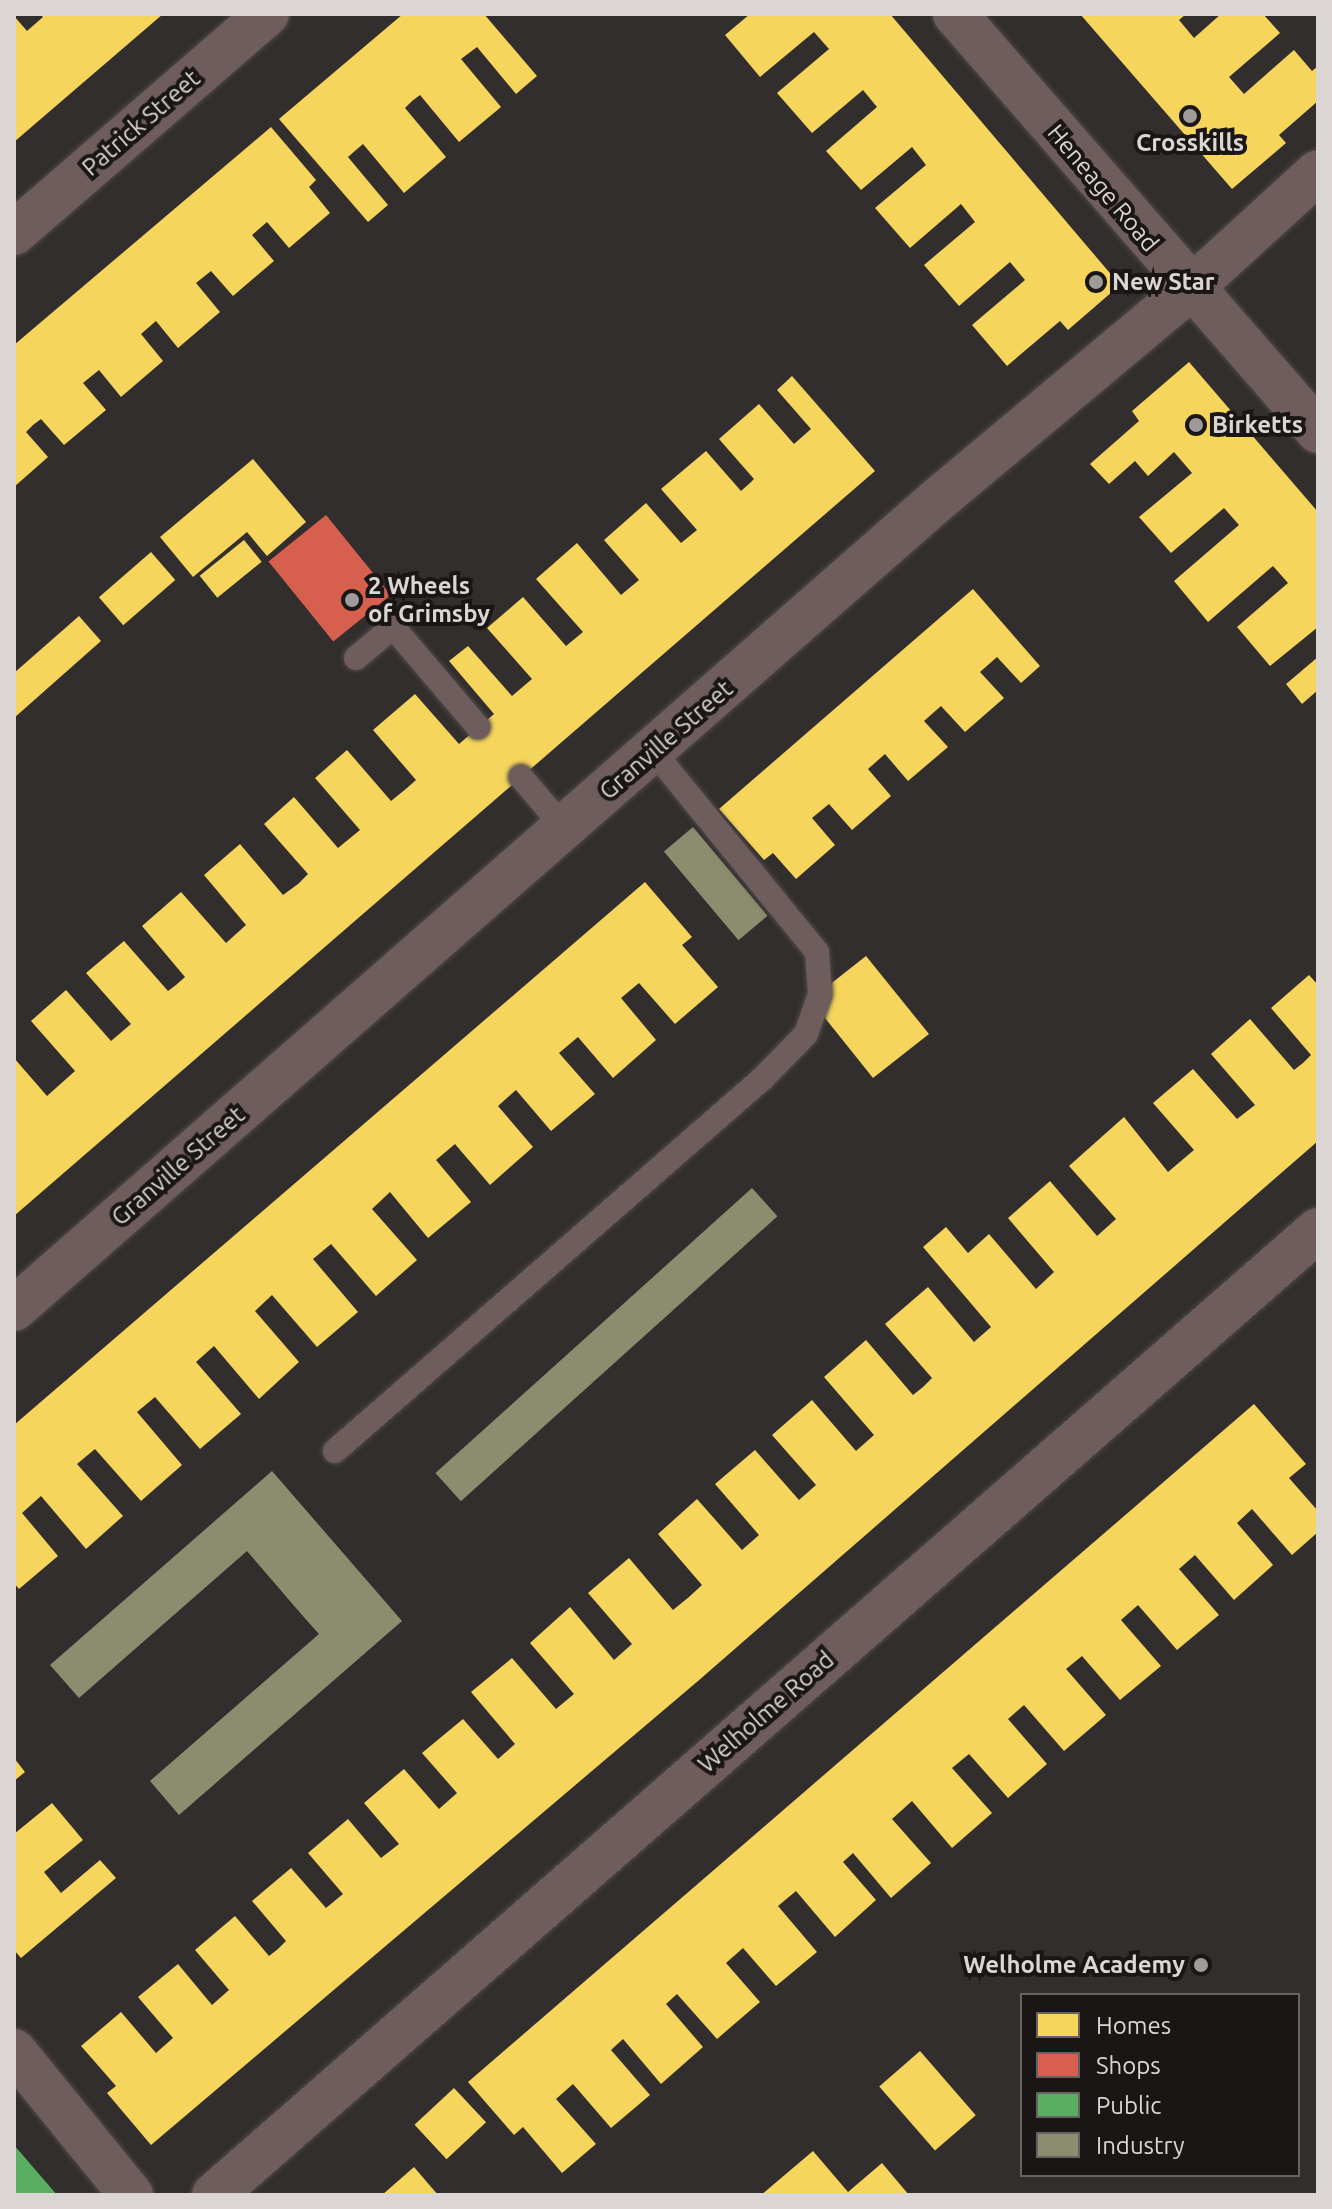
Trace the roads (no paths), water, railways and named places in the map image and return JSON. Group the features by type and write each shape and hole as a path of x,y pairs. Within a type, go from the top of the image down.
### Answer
{"street":[{"name":"Patrick Street","path":"14,233 267,14"},
{"name":"Heneage Road","path":"955,14 1190,289 1318,431"},
{"name":"Granville Street","path":"14,1309 941,497 1190,289 1318,172"},
{"name":"Welholme Road","path":"214,2195 1318,1230"},
{"path":"14,2051 131,2195"}],"lane":[{"path":"356,658 393,627 478,727"},
{"path":"335,1451 762,1079 806,1034 820,994 817,952 653,751"},
{"path":"521,777 565,829"}],"place":[{"name":"Crosskills","path":"1190,116"},
{"name":"New Star","path":"1096,282"},
{"name":"Birketts","path":"1196,425"},
{"name":"2 Wheels of Grimsby","path":"352,600"},
{"name":"Welholme Academy","path":"1201,1965"}]}
